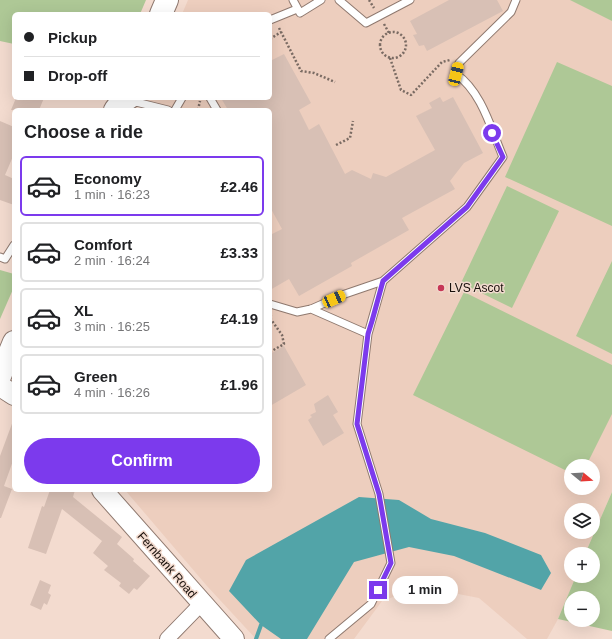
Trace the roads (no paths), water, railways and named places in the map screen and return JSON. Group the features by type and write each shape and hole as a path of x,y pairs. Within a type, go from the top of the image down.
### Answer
{"main road":[{"path":"162,12 167,0"},
{"path":"0,376 12,347"}],"street":[{"path":"0,386 12,394"},
{"name":"Fernbank Road","path":"104,492 201,604 234,639"},
{"path":"168,639 201,604"}],"lane":[{"path":"293,0 300,13 321,0"},
{"path":"340,0 366,23 410,0"},
{"path":"272,304 297,312 311,309 345,294 383,281 467,207 503,157 478,97 464,79 456,74 459,63 511,12 516,0"},
{"path":"272,19 297,8"},
{"path":"128,106 148,108"},
{"path":"0,257 5,259 12,248"},
{"path":"329,639 371,604 391,563 379,494 357,424 368,334 383,281"},
{"path":"311,309 368,334"}],"water":[{"path":"359,497 399,500 431,519 485,533 541,555 551,573 541,590 454,556 409,547 354,562 307,639 281,639 261,625 229,591 246,560"}],"waterway":[{"path":"256,639 261,625"}],"place":[{"name":"LVS Ascot","path":"441,288"}]}
